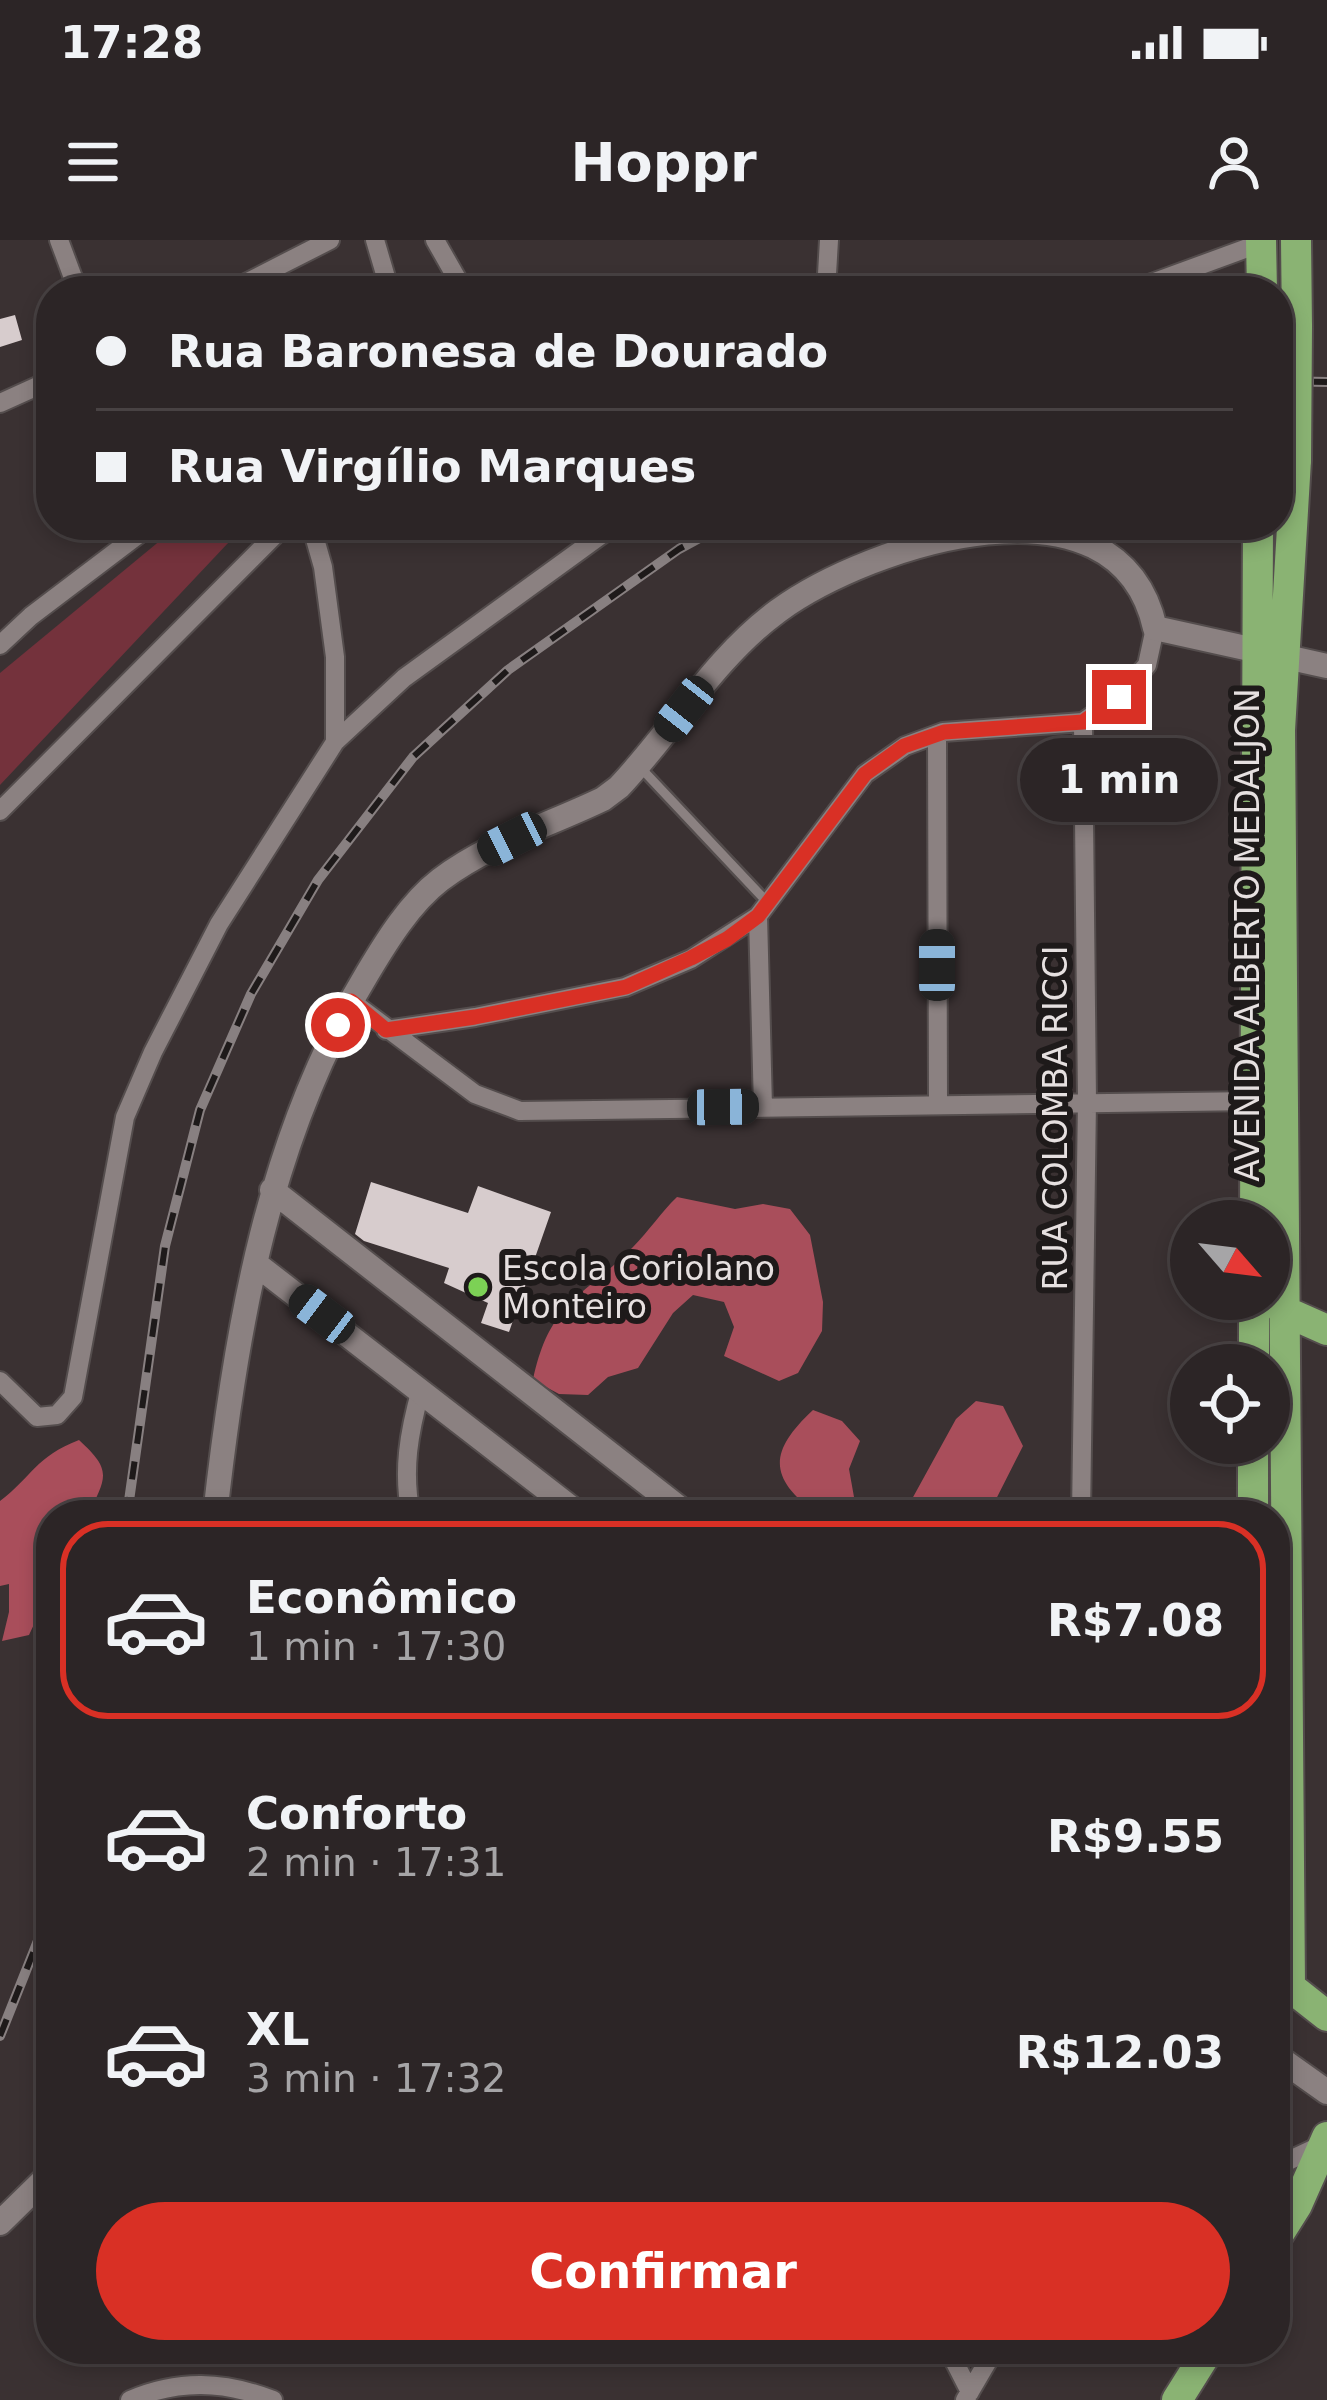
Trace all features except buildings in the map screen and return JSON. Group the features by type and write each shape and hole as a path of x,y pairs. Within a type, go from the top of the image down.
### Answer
{"main road":[{"name":"AVENIDA ALBERTO MEDALJON","path":"1293,482 1296,240"},
{"path":"1261,242 1262,276"},
{"name":"AVENIDA ALBERTO MEDALJON","path":"1259,540 1280,730 1271,1200"},
{"name":"AVENIDA ALBERTO MEDALJON","path":"1255,1200 1270,653 1285,540"},
{"path":"1290,1313 1327,1330"},
{"name":"AVENIDA ALBERTO MEDALJON","path":"1269,1320 1273,1500"},
{"path":"1253,1464 1253,1500"},
{"path":"1290,1987 1327,2016"},
{"path":"1290,2210 1325,2152"},
{"path":"1177,2400 1199,2364"}],"street":[{"path":"59,240 72,276"},
{"path":"259,276 330,240"},
{"path":"375,240 386,276"},
{"path":"435,240 455,276"},
{"path":"827,276 829,240"},
{"path":"1170,276 1261,242"},
{"path":"0,403 36,387"},
{"path":"0,645 131,540"},
{"path":"0,811 270,540"},
{"path":"315,540 335,657 335,742"},
{"path":"0,1381 37,1417 57,1415 73,1397 125,1117 219,924 335,742 404,678 594,540"},
{"path":"218,1500 237,1345 272,1190 325,1049 380,952 438,882 521,835 603,799 639,766 714,671 778,612 872,561 951,540"},
{"path":"386,1030 626,987 709,949 763,909 865,774 904,746 937,735 1083,722 1119,697 1147,665 1155,628 1150,606 1115,560 1078,540"},
{"path":"1155,628 1327,666"},
{"name":"RUA COLOMBA RICCI","path":"1081,1500 1088,1101 1083,722"},
{"path":"937,735 938,1103"},
{"path":"763,909 764,1107"},
{"path":"351,1001 475,1094 520,1111 1256,1101"},
{"path":"272,1190 669,1500"},
{"path":"256,1264 561,1500"},
{"path":"409,1500 408,1434 421,1389"},
{"path":"1290,2066 1327,2092"},
{"path":"1290,2162 1325,2152"},
{"path":"0,2222 36,2197"},
{"path":"954,2364 968,2396"},
{"path":"968,2396 986,2364"},
{"path":"130,2400 151,2391 211,2383 273,2400"}],"lane":[{"path":"639,766 763,909"}],"shaded area":[{"path":"161,540 231,540 0,785 0,673"},
{"path":"677,1197 735,1209 763,1204 790,1209 810,1235 823,1302 822,1331 798,1373 779,1381 724,1356 734,1327 724,1302 693,1295 673,1313 638,1368 608,1377 588,1395 559,1394 533,1380 540,1353 559,1316 633,1247"},
{"path":"976,1401 1003,1406 1023,1446 996,1500 902,1500 912,1499 956,1419"},
{"path":"813,1410 842,1421 860,1441 849,1469 854,1497 870,1500 800,1500 783,1477 782,1452"},
{"path":"79,1440 97,1459 103,1475 99,1492 95,1500 36,1500 36,1620 29,1635 2,1641 9,1584 0,1586 0,1501 64,1446"}],"railway":[{"path":"1293,381 1327,382"},
{"path":"129,1500 165,1246 200,1110 251,994 318,880 413,757 508,670 696,540"},
{"path":"0,2036 36,1946"}],"place":[{"name":"Escola Coriolano Monteiro","path":"478,1287"}],"route":[{"path":"338,1025 351,1001 386,1030 626,987 727,939 758,916 865,774 904,746 944,732 1083,722 1119,697"}]}
